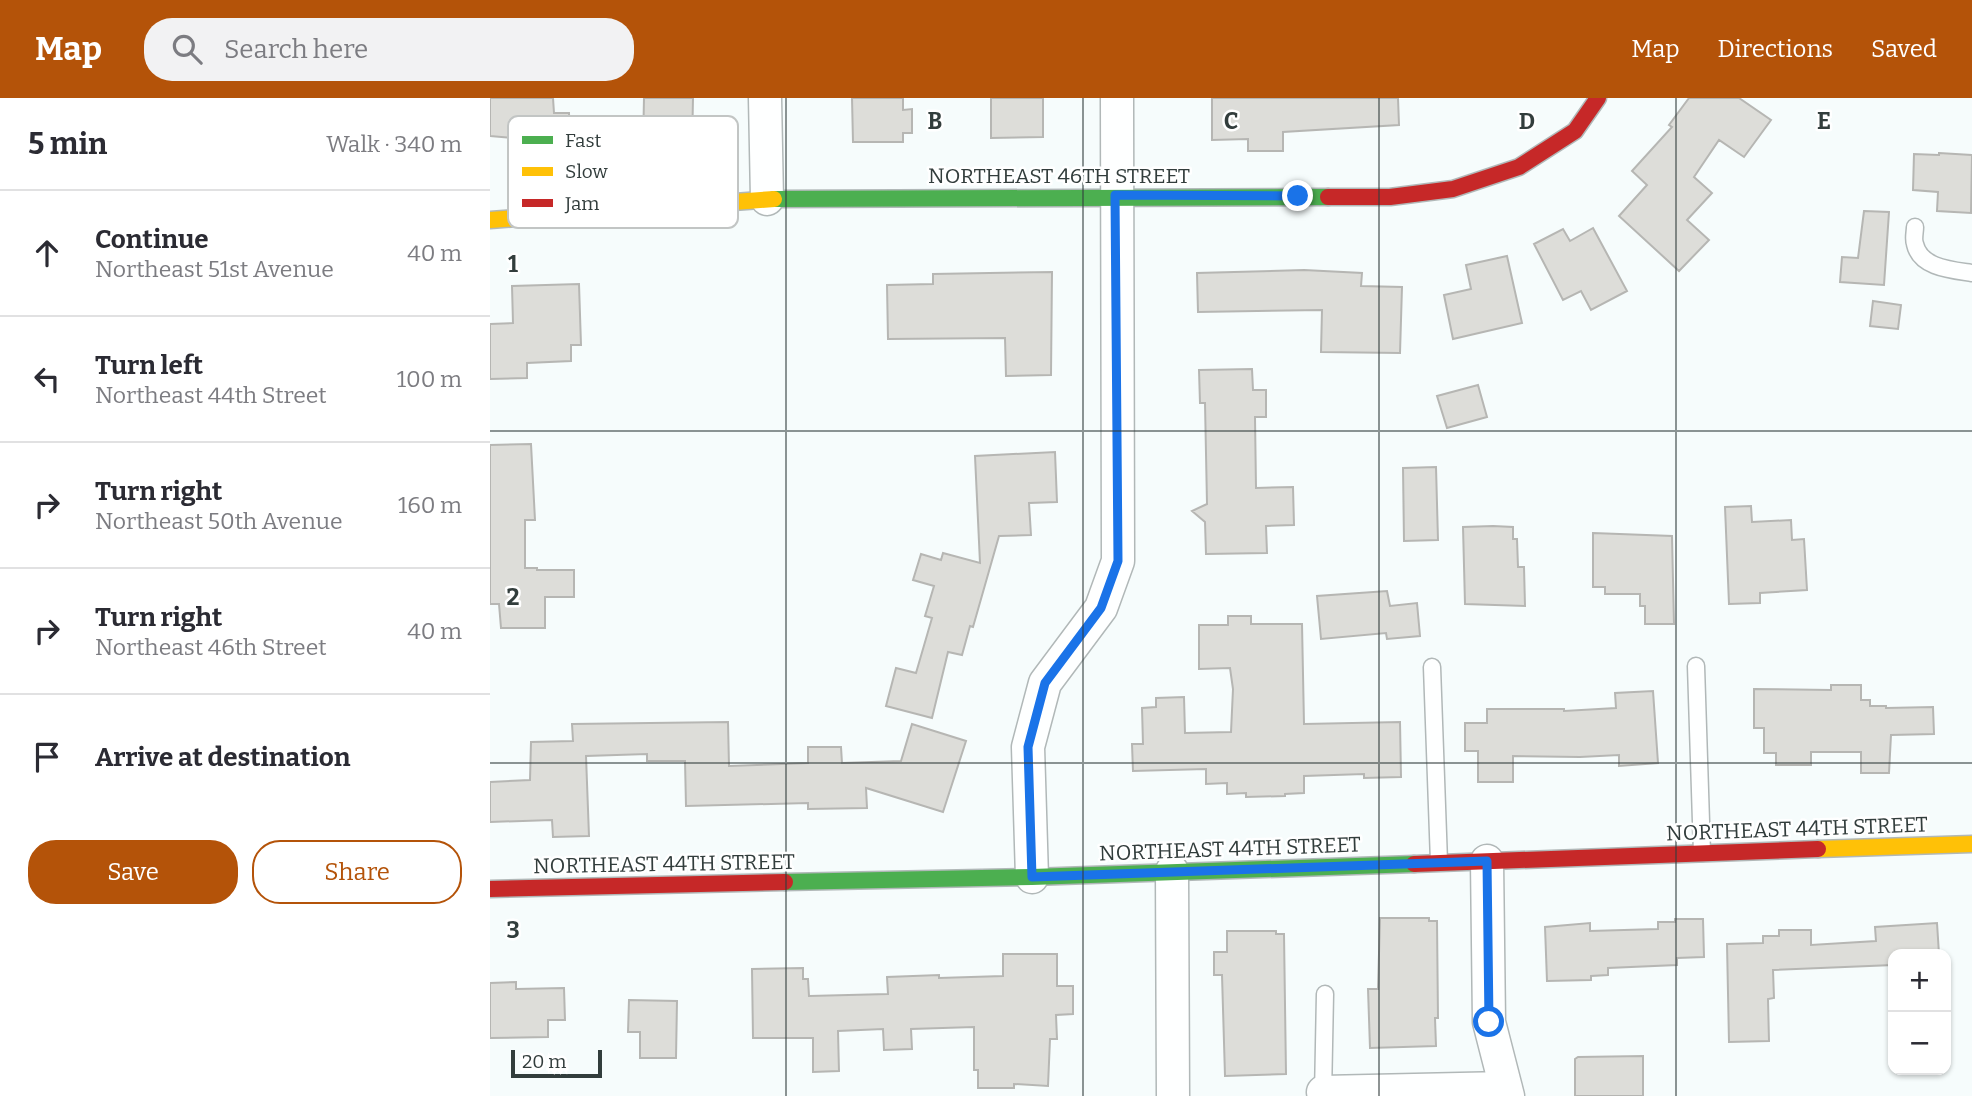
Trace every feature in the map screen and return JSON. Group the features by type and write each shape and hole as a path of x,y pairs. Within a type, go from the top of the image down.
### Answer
{"street":[{"path":"765,98 767,199"},
{"path":"1032,877 1028,747 1041,696 1045,683 1101,608 1118,561 1115,195 1117,98"},
{"name":"NORTHEAST 46TH STREET","path":"738,201 1115,195 1390,197 1453,189 1519,167 1575,131 1598,98"},
{"name":"NORTHEAST 46TH STREET","path":"490,220 508,219"},
{"name":"NORTHEAST 44TH STREET","path":"490,889 1032,877 1972,844"},
{"path":"1323,1094 1507,1092 1489,1022 1487,861"},
{"path":"1172,871 1173,1096"}],"lane":[{"path":"1915,227 1914,244 1923,260 1947,270 1972,274"},
{"path":"1696,666 1702,853"},
{"path":"1432,667 1439,862"},
{"path":"1323,1094 1325,993"}],"building":[{"path":"490,98 553,98 554,113 569,113 569,116 508,116 508,138 490,136"},
{"path":"644,98 693,98 693,116 644,116"},
{"path":"852,98 903,98 903,110 912,109 912,133 903,133 903,142 853,142"},
{"path":"991,98 1043,98 1043,137 991,138"},
{"path":"1212,98 1398,98 1399,125 1283,132 1283,151 1248,151 1248,139 1212,140"},
{"path":"1689,98 1739,98 1771,120 1744,157 1719,140 1694,177 1712,193 1687,220 1709,240 1679,271 1619,216 1647,185 1632,171 1672,127 1669,125"},
{"path":"1914,154 1972,155 1971,213 1937,211 1938,192 1913,190"},
{"path":"1864,211 1889,212 1884,285 1840,282 1842,257 1858,258"},
{"path":"1593,228 1627,291 1591,310 1581,291 1563,300 1534,244 1563,229 1570,241"},
{"path":"1507,256 1522,323 1453,339 1444,295 1471,289 1466,265"},
{"path":"1304,270 1362,273 1361,286 1402,287 1400,353 1321,352 1322,310 1198,312 1197,273"},
{"path":"1052,272 1051,375 1006,376 1005,338 888,339 887,285 933,284 933,274"},
{"path":"579,284 581,345 571,345 571,361 527,363 527,378 490,379 490,324 513,323 512,286"},
{"path":"1873,301 1901,305 1898,329 1870,326"},
{"path":"1252,369 1253,390 1266,390 1266,417 1255,417 1256,488 1293,487 1294,525 1266,526 1267,553 1206,554 1205,522 1192,511 1207,504 1205,403 1200,403 1199,370"},
{"path":"1478,385 1487,417 1447,428 1437,396"},
{"path":"531,444 535,520 525,520 525,568 574,570 574,597 545,597 545,628 501,628 499,604 490,604 490,445"},
{"path":"1055,452 1057,502 1029,503 1031,535 999,536 973,627 970,626 962,655 948,652 932,718 886,706 896,668 916,673 932,618 925,616 934,586 913,580 921,554 941,560 943,553 980,563 975,456"},
{"path":"1436,467 1438,540 1404,541 1403,468"},
{"path":"1751,506 1752,522 1791,520 1792,540 1804,539 1807,590 1760,593 1760,603 1729,604 1725,507"},
{"path":"1463,527 1513,527 1513,539 1517,539 1518,567 1524,567 1525,606 1465,604"},
{"path":"1593,533 1672,536 1674,624 1645,624 1645,606 1640,606 1640,594 1605,594 1605,587 1593,587"},
{"path":"1387,591 1390,606 1417,603 1420,636 1387,639 1386,633 1321,639 1317,596"},
{"path":"1228,616 1251,616 1251,624 1302,624 1304,724 1400,722 1401,777 1364,778 1364,774 1304,776 1304,793 1246,797 1246,793 1227,794 1227,783 1206,784 1206,769 1133,771 1132,744 1143,744 1142,708 1156,707 1156,698 1184,697 1185,733 1231,732 1233,689 1230,668 1199,669 1199,625 1228,625"},
{"path":"1831,685 1861,685 1861,700 1870,700 1870,706 1933,707 1934,734 1891,735 1889,773 1861,773 1861,752 1811,752 1811,765 1776,765 1776,753 1764,753 1764,728 1754,728 1754,689 1831,690"},
{"path":"1653,691 1658,763 1619,766 1619,755 1513,756 1513,782 1478,782 1478,751 1465,751 1465,723 1487,723 1487,709 1564,711 1616,708 1615,693"},
{"path":"728,722 729,766 808,763 808,747 841,747 842,763 901,761 912,724 966,741 943,812 866,788 867,808 808,809 808,803 686,806 685,761 647,761 647,754 586,756 589,836 553,837 552,820 490,822 490,782 530,780 531,742 573,741 572,724"},
{"path":"1380,918 1429,918 1429,921 1437,921 1436,1046 1370,1048 1368,989 1378,989"},
{"path":"1675,919 1703,919 1704,957 1677,958 1677,965 1608,968 1608,975 1591,976 1591,980 1547,981 1545,927 1590,923 1590,931 1658,929 1658,922 1675,922"},
{"path":"1937,923 1939,949 1888,949 1888,965 1773,970 1774,998 1768,999 1769,1041 1729,1042 1727,944 1763,943 1763,936 1779,936 1779,930 1811,930 1811,945 1876,941 1875,927"},
{"path":"1227,931 1276,931 1276,934 1284,934 1286,1074 1225,1076 1222,975 1214,975 1214,952 1227,952"},
{"path":"1003,954 1057,954 1057,986 1073,986 1073,1014 1056,1015 1057,1039 1050,1039 1048,1086 1014,1084 1014,1088 978,1088 978,1070 974,1070 974,1027 911,1029 912,1049 884,1050 883,1029 838,1031 839,1071 813,1072 813,1038 753,1038 752,969 803,968 803,979 808,979 809,996 888,994 887,977 1003,976"},
{"path":"516,982 516,989 564,988 565,1020 548,1020 548,1037 490,1038 490,983"},
{"path":"629,1000 677,1001 676,1058 640,1058 640,1032 628,1032"},
{"path":"1643,1056 1643,1096 1575,1096 1575,1059 1578,1057"}],"traffic: fast":[{"path":"774,199 1328,197"},
{"path":"785,882 1414,864"}],"traffic: slow":[{"path":"738,202 774,199"},
{"path":"490,220 508,219"},
{"path":"1818,849 1972,844"}],"traffic: jam":[{"path":"1328,197 1390,197 1453,189 1519,167 1575,131 1598,98"},
{"path":"1414,864 1818,849"},
{"path":"490,889 785,882"}],"route":[{"path":"1298,196 1115,195 1118,561 1101,608 1045,683 1028,747 1032,877 1487,861 1489,1022"}]}
